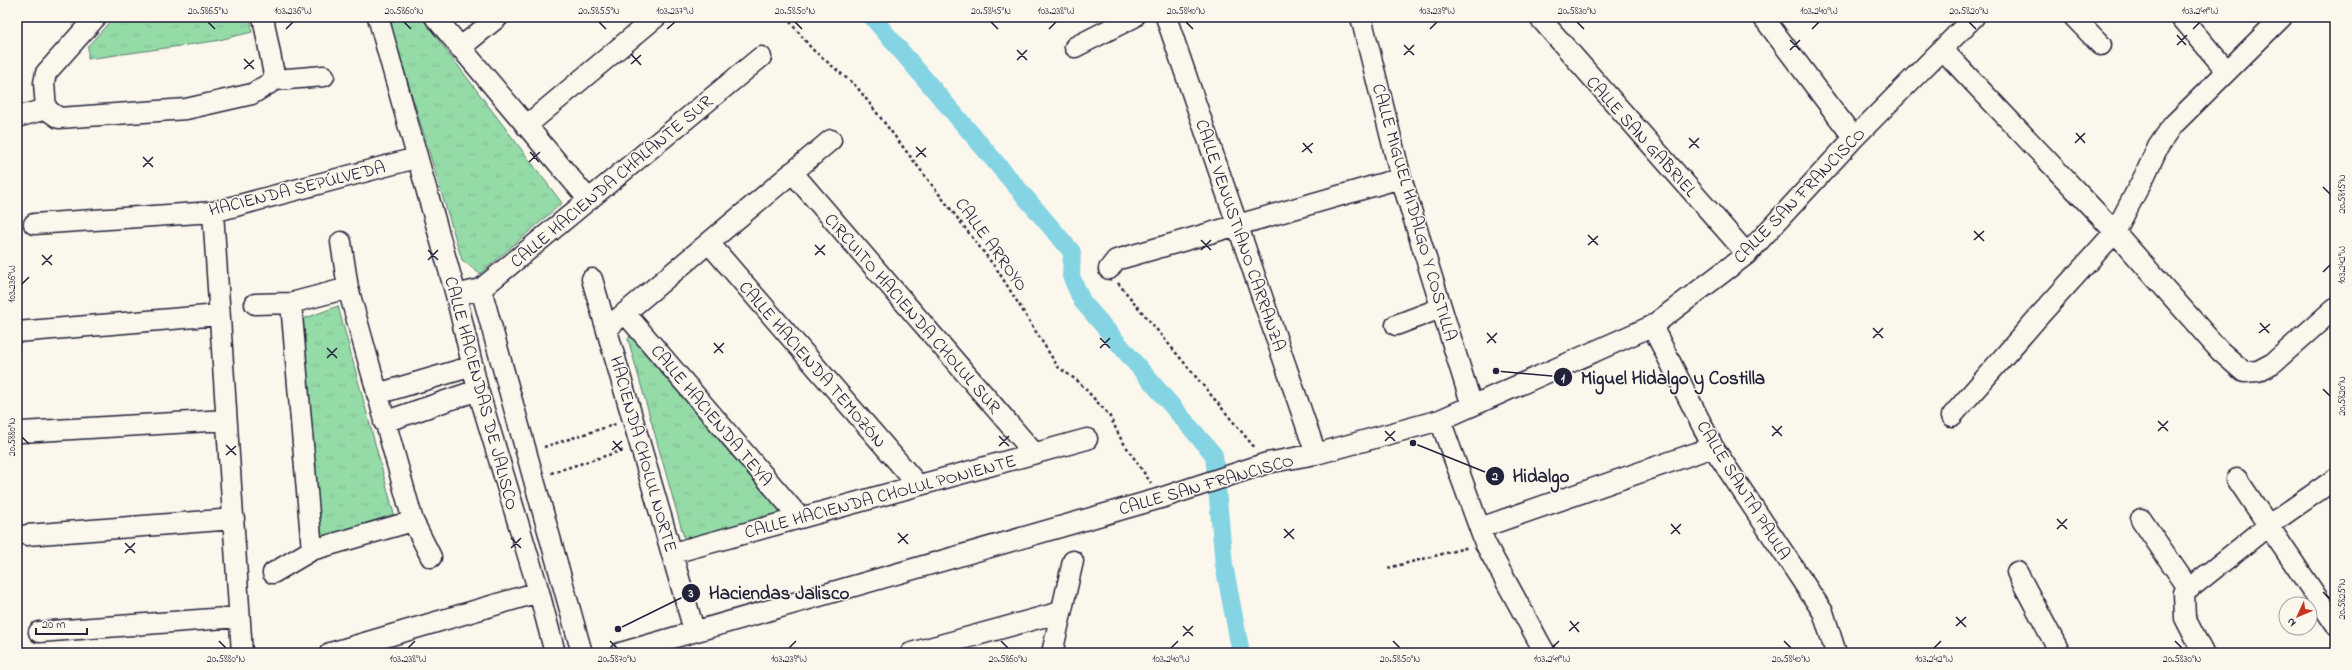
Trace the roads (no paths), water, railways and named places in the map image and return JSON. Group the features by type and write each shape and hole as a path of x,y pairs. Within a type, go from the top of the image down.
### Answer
{"street":[{"path":"46,109 44,83 46,73 96,17"},
{"path":"265,17 275,80"},
{"name":"CALLE HACIENDAS DE JALISCO","path":"378,17 416,158 456,295 478,390 539,592 555,653"},
{"path":"435,17 589,200"},
{"path":"460,48 498,17"},
{"path":"526,126 656,17"},
{"path":"1075,47 1134,17"},
{"name":"CALLE VENUSTIANO CARRANZA","path":"1166,17 1239,225 1316,454"},
{"name":"CALLE MIGUEL HIDALGO Y COSTILLA","path":"1361,17 1401,178 1472,406"},
{"name":"CALLE SAN GABRIEL","path":"1539,17 1747,254"},
{"path":"1764,17 1854,138"},
{"name":"CALLE SAN FRANCISCO","path":"620,653 694,630 1161,498 1267,462 1316,454 1440,420 1652,326 1747,254 1854,138 1974,17"},
{"path":"2074,17 2101,45"},
{"path":"2181,17 2227,71"},
{"path":"1952,416 2115,232 2145,175 2158,146 2173,126 2282,17"},
{"path":"1942,49 2115,232 2220,351 2244,372 2258,371 2273,363 2335,308"},
{"name":"CALLE HACIENDA CHALANTE SUR","path":"456,295 481,289 761,57"},
{"path":"46,109 59,118 186,109 252,94 275,80 324,76"},
{"path":"17,117 46,109"},
{"path":"606,328 831,140"},
{"name":"HACIENDA SEPÚLVEDA","path":"34,224 213,212 416,158"},
{"name":"CIRCUITO HACIENDA CHOLUL SUR","path":"792,172 1034,454"},
{"path":"1109,269 1116,260 1401,178"},
{"path":"213,212 242,653"},
{"path":"341,242 348,288 384,422 413,521 431,557"},
{"name":"CALLE HACIENDA TEMOZÓN","path":"708,243 918,485"},
{"name":"HACIENDA CHOLUL NORTE","path":"592,279 673,553 694,630"},
{"path":"255,304 291,304 348,288"},
{"name":"CALLE HACIENDAS DE JALISCO","path":"481,289 525,453 582,653"},
{"path":"291,304 312,550"},
{"path":"1396,325 1441,308"},
{"name":"CALLE HACIENDA TEYA","path":"625,313 800,518"},
{"path":"17,332 219,315"},
{"name":"CALLE SANTA PAULA","path":"1652,326 1713,447 1823,612 1836,653"},
{"path":"377,394 473,366"},
{"path":"384,422 478,390"},
{"path":"21,432 226,420"},
{"path":"1440,420 1482,536 1545,653"},
{"name":"CALLE HACIENDA CHOLUL PONIENTE","path":"673,553 1087,439"},
{"path":"1482,536 1713,447"},
{"path":"2237,479 2335,624"},
{"path":"2186,591 2269,525 2335,479"},
{"path":"27,535 234,519"},
{"path":"2141,519 2186,591 2185,618 2203,653"},
{"path":"273,573 312,550 413,521"},
{"path":"1048,651 1061,612 1073,561"},
{"path":"2016,572 2060,653"},
{"path":"330,653 539,592"},
{"path":"911,653 1061,612"},
{"path":"39,632 239,617"}],"waterway":[{"path":"872,17 1072,252 1071,276 1082,301 1214,455 1224,565 1241,653"}],"place":[{"name":"Miguel Hidalgo y Costilla","path":"1496,371"},
{"name":"Hidalgo","path":"1413,443"},
{"name":"Haciendas Jalisco","path":"618,629"}]}
